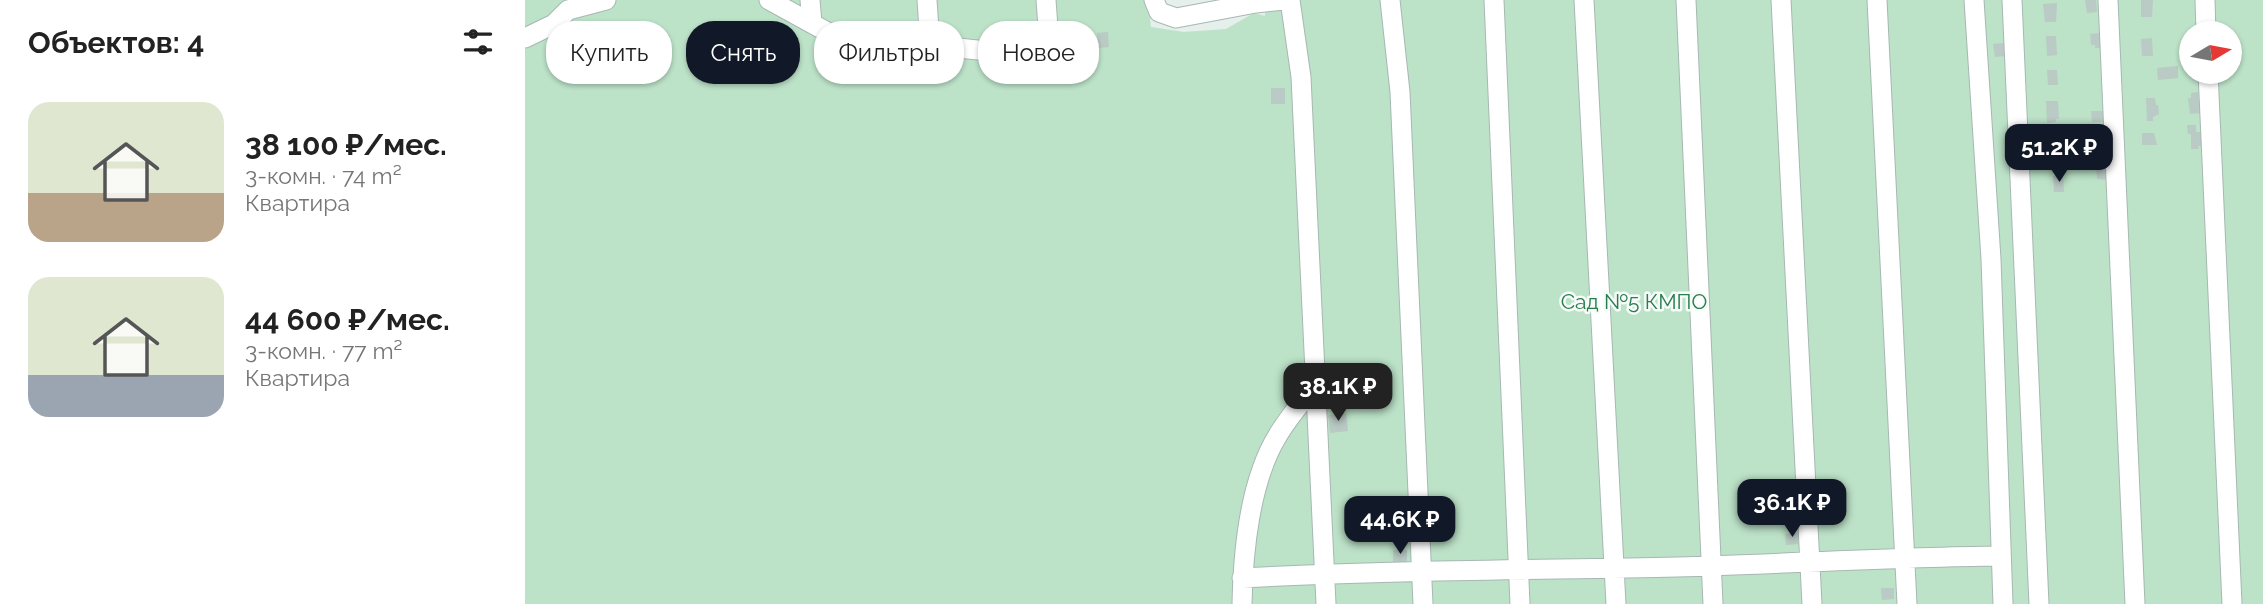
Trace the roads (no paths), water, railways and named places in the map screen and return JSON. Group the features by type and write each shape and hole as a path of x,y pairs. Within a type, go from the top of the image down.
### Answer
{"street":[{"path":"525,38 555,24 565,5 606,0"},
{"path":"769,0 812,23"},
{"path":"810,0 812,23"},
{"path":"927,0 928,21"},
{"path":"964,48 1045,57 1049,41 1046,0"},
{"path":"1154,0 1159,12 1176,18 1284,0"},
{"path":"1290,0 1301,76 1326,604"},
{"path":"1389,0 1400,92 1423,604"},
{"path":"1494,0 1520,604"},
{"path":"1584,0 1616,604"},
{"path":"1686,0 1713,604"},
{"path":"1780,0 1812,604"},
{"path":"1877,0 1907,604"},
{"path":"1974,0 1990,259 2003,604"},
{"path":"2012,0 2039,604"},
{"path":"2108,0 2135,604"},
{"path":"2205,0 2206,21"},
{"path":"2209,84 2232,604"},
{"path":"1242,604 1242,578 1253,495 1277,436 1314,386"},
{"path":"1242,578 1711,566 1904,556 2000,556"}],"park label":[{"name":"Сад №5 КМПО","path":"1634,302"}]}
